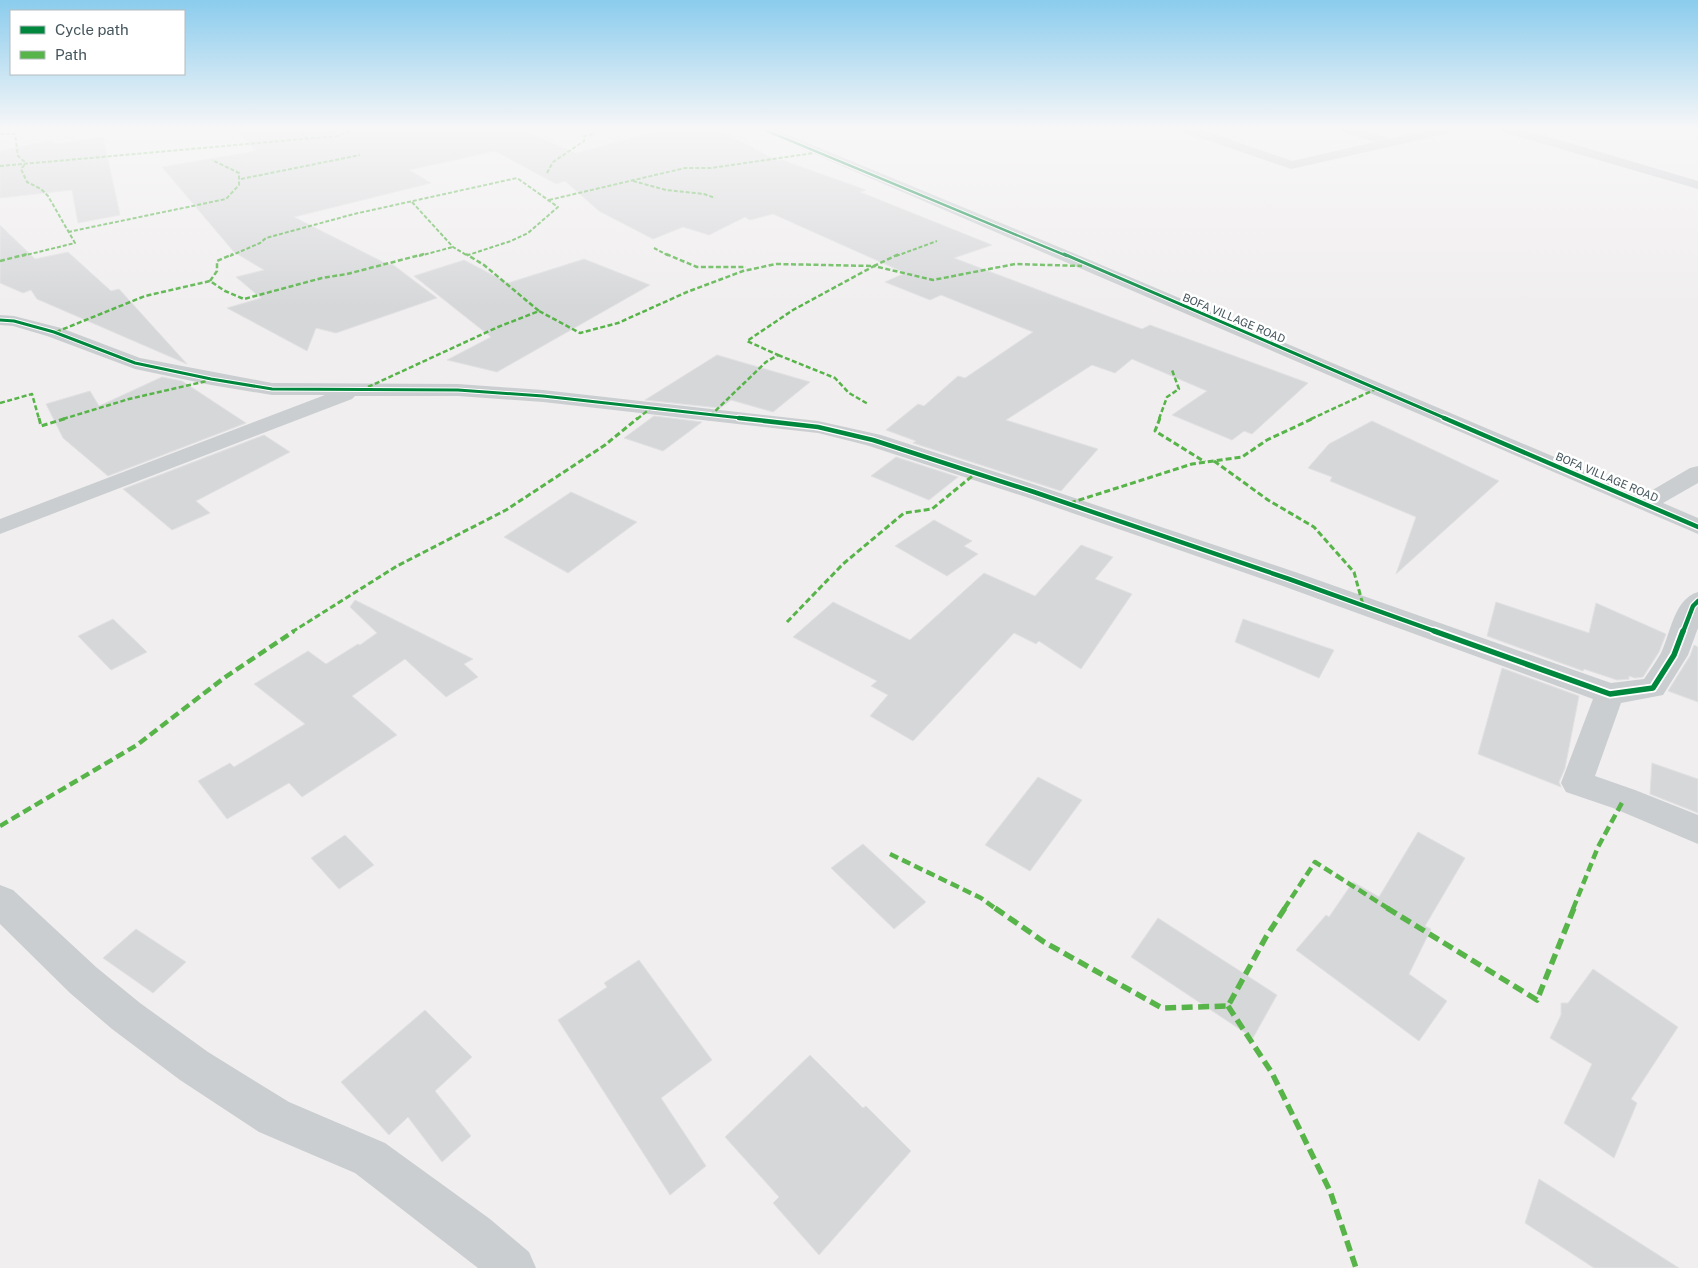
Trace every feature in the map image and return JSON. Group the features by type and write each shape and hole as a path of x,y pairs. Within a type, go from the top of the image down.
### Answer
{"street":[{"name":"BOFA VILLAGE ROAD","path":"904,188 1065,255 1698,527"},
{"path":"0,320 14,321 78,340 136,363 211,379 272,389 458,390 543,396 818,427 873,440 1289,579 1610,694 1653,688 1665,671 1693,606 1698,601"},
{"path":"0,528 207,447 361,390"},
{"path":"1645,504 1698,473"},
{"path":"1610,694 1577,783 1624,799 1698,830"},
{"path":"0,901 83,980 126,1016 194,1066 274,1116 370,1158 474,1235 513,1268"}],"building":[{"path":"0,188 114,188 120,215 78,223 72,190 0,198"},
{"path":"180,188 410,188 294,217 389,265 392,264 437,298 336,333 316,328 307,351 227,308 261,298 236,277 264,270 234,252"},
{"path":"573,188 861,188 866,190 860,192 992,245 954,258 1142,329 1150,325 1308,383 1252,434 1244,431 1232,440 1172,415 1207,391 1132,359 1115,373 1092,365 1006,420 1098,449 1061,491 913,443 916,441 886,430 918,404 924,406 958,376 965,378 1033,332 941,295 930,300 885,282 905,273 773,214 750,220 745,217 709,235 683,227 653,239 599,211"},
{"path":"0,225 35,259 68,252 111,291 119,289 187,364 37,299 31,290 23,293 0,283"},
{"path":"584,259 650,285 497,372 447,360 491,337 414,276 464,260 508,283"},
{"path":"717,355 810,382 773,412 731,400 720,408 645,400"},
{"path":"162,377 182,381 246,423 108,476 63,438 46,404 90,391 99,406"},
{"path":"654,416 702,422 663,451 624,438"},
{"path":"1372,421 1499,481 1396,574 1416,517 1330,481 1332,477 1308,468 1329,444"},
{"path":"264,435 290,452 196,501 210,513 172,530 123,489"},
{"path":"896,457 958,477 929,500 871,476"},
{"path":"571,492 637,522 568,573 504,537"},
{"path":"934,520 972,541 964,546 978,554 947,576 895,546"},
{"path":"1081,545 1113,557 1095,579 1132,594 1081,669 1039,641 1036,644 1014,633 913,741 870,716 888,695 871,686 877,681 793,637 833,602 910,640 984,573 1035,596"},
{"path":"355,600 473,659 464,664 478,677 446,697 405,659 352,696 397,735 302,797 289,783 227,819 198,781 230,763 234,767 305,724 254,684 308,651 326,664 377,633 350,607"},
{"path":"1496,602 1589,633 1596,603 1666,634 1659,652 1643,677 1635,678 1629,676 1629,679 1617,680 1584,669 1583,671 1487,636"},
{"path":"113,619 147,652 111,670 78,636"},
{"path":"1243,619 1334,650 1319,678 1235,642"},
{"path":"1694,645 1698,647 1698,702 1668,691 1690,656"},
{"path":"1502,668 1579,696 1565,768 1559,782 1561,787 1478,754"},
{"path":"1652,763 1698,779 1698,813 1650,794"},
{"path":"1038,777 1082,800 1030,871 985,845"},
{"path":"1418,832 1465,858 1425,926 1431,929 1409,974 1447,1001 1419,1041 1296,950 1326,915 1329,917 1353,882 1379,897"},
{"path":"345,835 374,865 339,889 311,858"},
{"path":"863,844 926,902 894,929 831,868"},
{"path":"1158,918 1277,995 1253,1038 1131,957"},
{"path":"136,929 186,962 153,993 103,958"},
{"path":"639,960 712,1060 661,1098 706,1166 670,1195 558,1020 607,987 604,983"},
{"path":"1593,969 1678,1027 1631,1099 1637,1103 1614,1158 1564,1123 1592,1064 1550,1038 1561,1015 1561,1003 1568,1003"},
{"path":"425,1010 472,1057 435,1091 471,1136 442,1162 408,1117 389,1135 341,1082"},
{"path":"810,1055 863,1108 866,1106 911,1151 819,1255 773,1203 779,1197 725,1137"},
{"path":"1539,1179 1679,1268 1594,1268 1525,1223"}],"marked path":[{"path":"0,261 75,243 56,208 45,192 39,188"},
{"path":"68,232 226,199 237,188"},
{"path":"210,281 217,271 217,261 260,243 266,238 354,214 471,188"},
{"path":"468,255 511,241 528,233 558,207 531,188"},
{"path":"549,200 599,188"},
{"path":"659,188 704,194 715,198"},
{"path":"368,387 498,327 539,311 484,265 453,247 412,202"},
{"path":"539,311 580,333 618,323 687,292 743,271 776,264 874,266 911,249 937,241"},
{"path":"56,332 145,296 210,281 225,291 244,299 322,278 347,274 453,247"},
{"path":"654,248 679,261 697,267 746,267"},
{"path":"710,416 766,362 778,355 747,341 793,310 874,266 933,280 1015,264 1082,266"},
{"path":"778,355 835,378 849,393 868,404"},
{"path":"1172,370 1179,389 1167,397 1155,431 1205,462"},
{"path":"0,403 32,394 41,426 129,399 207,381"},
{"path":"1070,503 1192,464 1242,457 1267,440 1376,389"},
{"path":"0,826 137,745 224,678 316,616 397,566 506,510 605,445 651,408"},
{"path":"1214,461 1268,500 1314,527 1354,572 1363,605"},
{"path":"787,622 843,564 904,513 932,509 976,473"},
{"path":"890,854 981,898 1044,942 1162,1008 1228,1006 1266,937 1315,862 1476,964 1537,1000 1598,847 1624,799"},
{"path":"1228,1006 1272,1073 1330,1191 1356,1268"}],"cycle path":[{"path":"904,188 1065,255 1698,527"},
{"path":"0,320 14,321 54,332 135,363 211,379 272,389 458,390 543,396 818,427 873,440 1034,492 1289,579 1610,694 1653,688 1674,655 1693,606 1698,601"}]}
